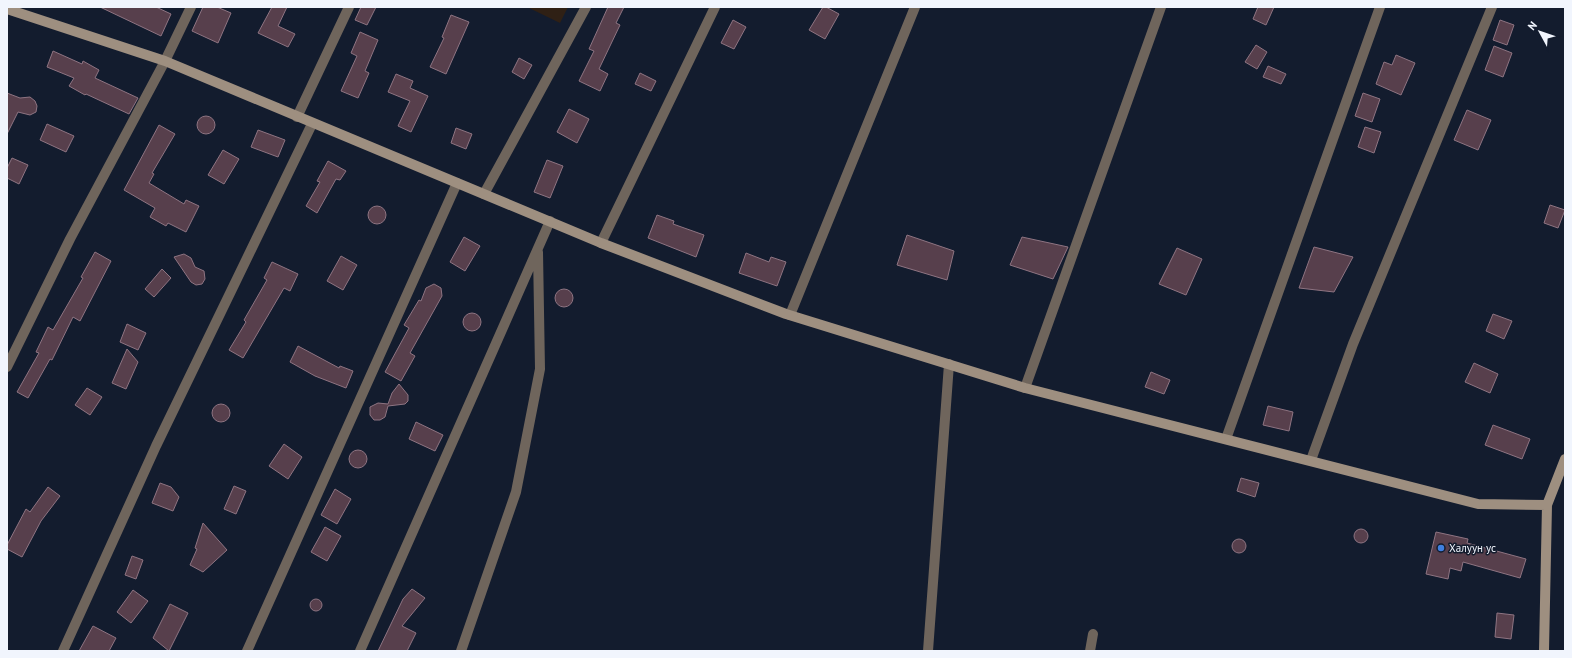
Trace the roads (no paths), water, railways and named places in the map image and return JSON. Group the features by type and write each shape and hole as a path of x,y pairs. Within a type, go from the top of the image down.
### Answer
{"street":[{"path":"7,367 70,239 165,61 191,7"},
{"path":"297,117 349,7"},
{"path":"484,194 586,7"},
{"path":"601,243 715,7"},
{"path":"790,315 915,7"},
{"path":"1025,388 1161,7"},
{"path":"1226,439 1380,7"},
{"path":"1311,460 1353,344 1492,7"},
{"path":"7,8 22,10 165,61 312,124 601,243 790,315 1025,388 1478,504 1547,505"},
{"path":"63,651 156,446 312,124"},
{"path":"247,651 457,183"},
{"path":"360,651 550,222"},
{"path":"461,651 516,492 540,369 538,248"},
{"path":"928,651 949,364"},
{"path":"1544,651 1547,505 1565,459"},
{"path":"1090,651 1094,634"}],"place":[{"name":"Халуун ус","path":"1441,548"}]}
